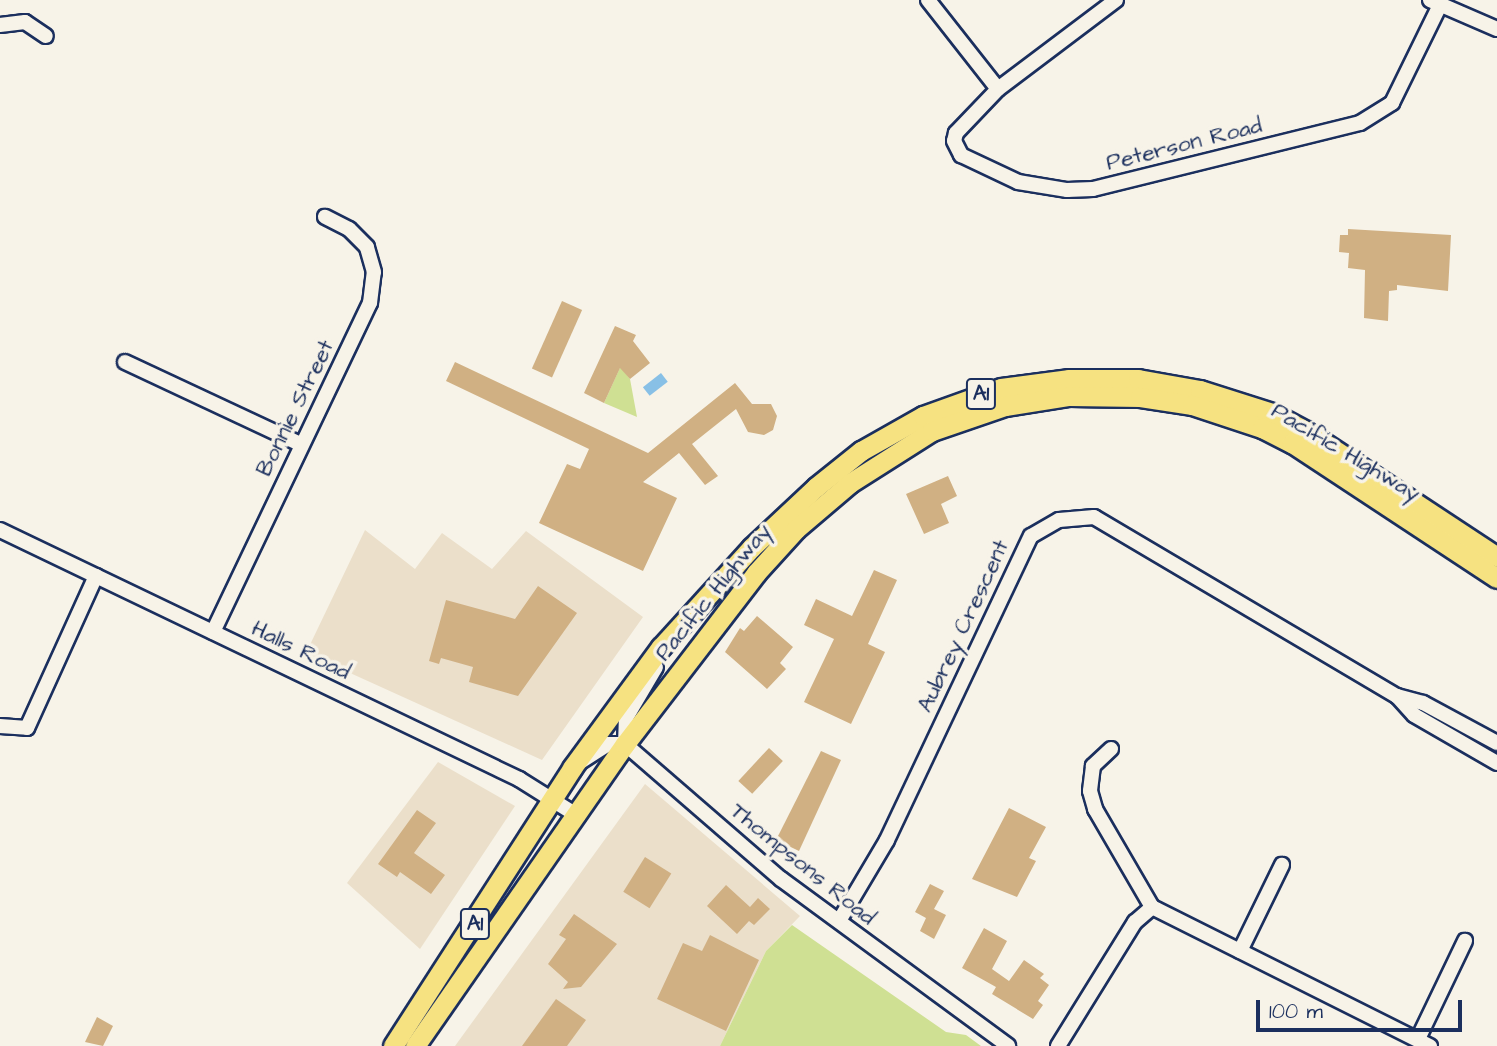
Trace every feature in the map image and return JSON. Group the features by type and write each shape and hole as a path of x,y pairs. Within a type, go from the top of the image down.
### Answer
{"highway":[{"name":"Pacific Highway","path":"393,1046 572,768 673,633 751,548 816,487 868,447 956,402 1001,388 1069,379 1173,384 1272,413 1328,444 1497,557"},
{"name":"Pacific Highway","path":"415,1046 578,816 625,744 734,599 796,529 877,462 909,443 1005,406 1106,395 1166,400 1225,415 1292,443 1497,578"}],"street":[{"path":"928,0 998,89 1116,0"},
{"path":"1435,3 1497,29"},
{"name":"Peterson Road","path":"998,89 956,133 954,141 961,155 995,174 1042,187 1067,190 1123,184 1373,118 1392,103 1435,3"},
{"path":"0,25 25,22 46,36"},
{"name":"Bonnie Street","path":"213,632 364,320 374,286 367,247 349,229 325,217"},
{"path":"125,362 302,445"},
{"name":"Aubrey Crescent","path":"839,921 887,840 1031,536 1059,520 1094,517 1397,696 1423,703 1497,743"},
{"name":"Halls Road","path":"0,530 519,779 578,816"},
{"path":"0,726 27,727 96,576"},
{"name":"Pacific Highway","path":"625,744 626,718 673,633"},
{"name":"Aubrey Crescent","path":"1397,696 1415,715 1497,763"},
{"path":"572,768 608,744 625,744"},
{"name":"Thompsons Road","path":"625,744 770,870 1008,1046"},
{"path":"1111,748 1093,766 1090,791 1096,809 1152,906 1424,1042 1465,941"},
{"path":"1240,951 1282,865"},
{"path":"1058,1046 1135,922 1152,906"}],"shaded area":[{"path":"365,530 415,569 442,533 492,569 526,531 643,617 542,760 306,653"},
{"path":"438,762 515,806 420,949 347,883"},
{"path":"645,784 800,916 766,951 720,1046 455,1046"}],"green space":[{"path":"623,361 623,370 630,379 637,417 604,403"},
{"path":"792,925 946,1032 966,1035 981,1046 720,1046 766,951"}],"water":[{"path":"661,373 668,382 650,396 643,387"}],"building":[{"path":"1348,229 1451,235 1448,291 1397,285 1397,290 1389,291 1388,321 1364,318 1365,270 1348,268 1349,253 1339,252 1340,235 1348,235"},
{"path":"562,301 582,310 552,378 532,369"},
{"path":"615,326 636,335 633,341 650,363 630,379 620,368 604,403 584,393"},
{"path":"455,362 648,453 735,383 752,404 771,404 777,416 773,430 764,435 748,432 736,409 692,444 718,476 705,485 679,453 643,482 677,498 643,571 539,523 567,464 580,469 589,449 446,381"},
{"path":"948,476 957,496 941,504 949,523 924,534 906,494"},
{"path":"874,570 897,580 868,644 885,652 851,724 804,702 834,639 804,625 816,599 852,616"},
{"path":"538,586 577,613 518,696 469,682 473,667 441,658 439,664 429,661 446,600 515,619"},
{"path":"757,616 793,647 780,663 786,669 767,689 725,652 740,628 744,631"},
{"path":"769,748 783,761 752,794 738,781"},
{"path":"821,751 841,760 799,851 776,840"},
{"path":"1009,808 1046,827 1029,858 1036,861 1017,897 972,879"},
{"path":"417,810 436,823 414,853 445,875 431,894 400,872 397,877 378,864"},
{"path":"645,857 671,873 650,908 623,892"},
{"path":"930,884 944,891 934,909 946,915 934,939 920,931 926,918 915,912"},
{"path":"726,885 750,907 758,898 770,909 754,925 749,921 737,934 707,906"},
{"path":"574,914 617,944 581,987 563,989 568,982 548,964 566,939 559,935"},
{"path":"984,928 1007,941 992,969 1009,981 1024,960 1044,974 1040,978 1049,985 1038,1001 1043,1005 1033,1019 992,994 996,987 962,968"},
{"path":"710,935 759,960 726,1031 657,999 683,943 702,951"},
{"path":"556,999 586,1020 567,1046 522,1046"},
{"path":"97,1017 113,1026 103,1046 85,1042"}]}
